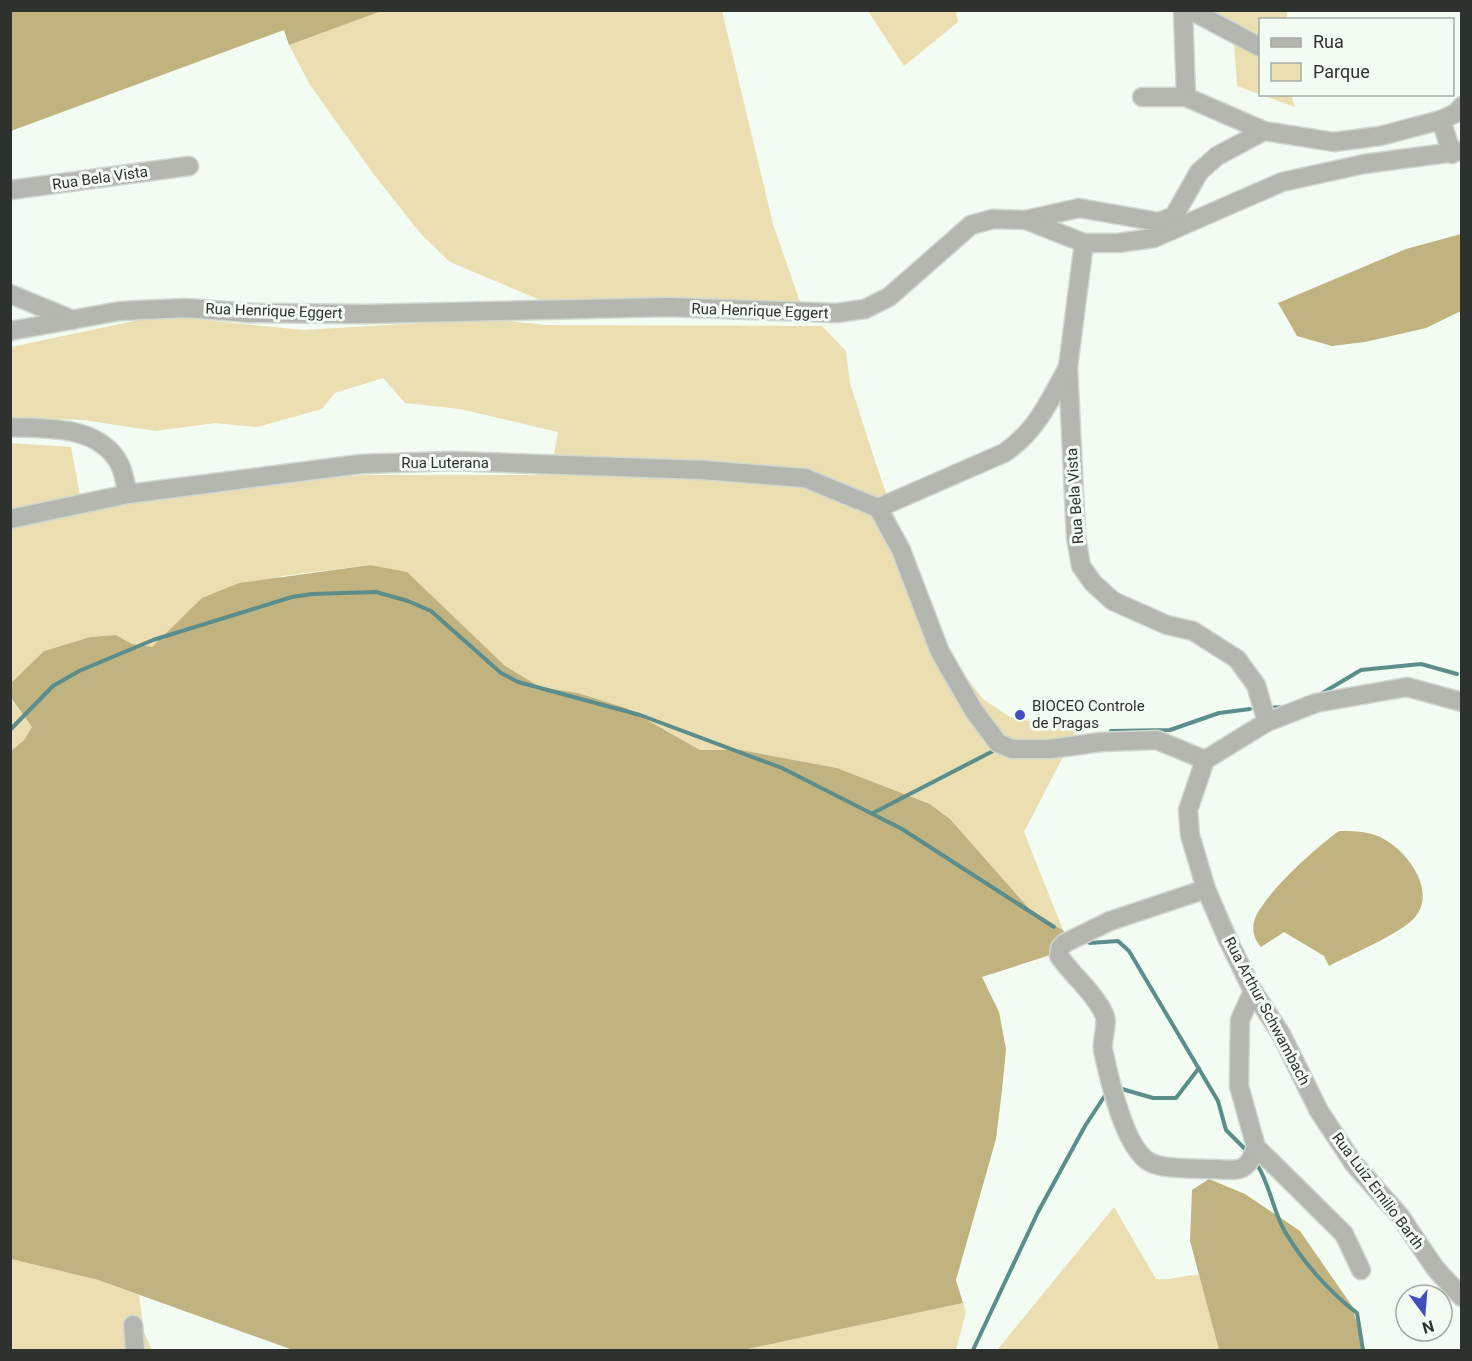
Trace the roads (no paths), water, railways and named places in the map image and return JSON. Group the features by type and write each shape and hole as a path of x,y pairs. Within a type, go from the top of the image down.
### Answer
{"street":[{"path":"1184,10 1186,97"},
{"path":"1190,10 1259,46"},
{"path":"1142,97 1186,97 1264,131 1334,142 1380,136 1455,112 1457,152"},
{"path":"1026,220 1079,208 1159,222 1174,216 1199,172 1217,156 1264,131"},
{"name":"Rua Henrique Eggert","path":"10,331 120,311 186,308 251,313 366,314 669,307 837,314 865,309 889,297 971,225 993,219 1026,220 1084,243 1118,243 1154,238 1282,182 1365,164 1457,152"},
{"name":"Rua Bela Vista","path":"10,190 189,166"},
{"name":"Rua Bela Vista","path":"1084,243 1068,367 1077,537 1081,566 1093,583 1113,601 1167,624 1193,631 1237,659 1256,685 1267,722"},
{"path":"10,294 73,320"},
{"path":"1068,367 1040,417 1018,444 1004,453 878,508 901,550 940,652 974,711 998,743 1012,749 1050,749 1101,742 1157,740 1205,760 1267,722 1316,703 1407,687 1461,702"},
{"path":"10,427 86,434 106,446 119,464 128,494"},
{"name":"Rua Luterana","path":"10,519 128,494 361,464 452,461 702,470 805,478 878,508"},
{"name":"Rua Arthur Schwambach","path":"1205,760 1188,810 1190,835 1206,889 1253,991 1281,1034 1319,1112"},
{"path":"1206,889 1110,921 1065,943 1060,948 1059,956 1096,999 1105,1016 1102,1046 1125,1128 1143,1157 1152,1164 1169,1167 1238,1170 1251,1161 1256,1147"},
{"path":"1253,991 1240,1020 1239,1086 1256,1147 1344,1234 1361,1270"},
{"name":"Rua Luiz Emilio Barth","path":"1319,1112 1354,1164 1400,1216 1435,1268 1461,1297"},
{"path":"133,1325 135,1350"}],"waterway":[{"path":"10,730 53,686 79,671 153,640 292,597 312,594 376,592 408,601 431,611 501,673 518,682 640,715 782,768 902,829 1054,927"},
{"path":"1319,695 1361,670 1421,664 1457,674"},
{"path":"1268,708 1284,707"},
{"path":"1111,731 1170,730 1219,713 1250,709"},
{"path":"873,813 995,750"},
{"path":"1085,941 1090,943 1118,941 1129,951 1218,1101 1226,1130 1244,1148"},
{"path":"1122,1089 1153,1098 1176,1098 1199,1068"},
{"path":"973,1350 1038,1212 1085,1126 1106,1094"},
{"path":"1258,1166 1280,1222 1291,1242 1326,1286 1357,1313 1363,1350"}],"place":[{"name":"BIOCEO Controle de Pragas","path":"1020,715"}]}
